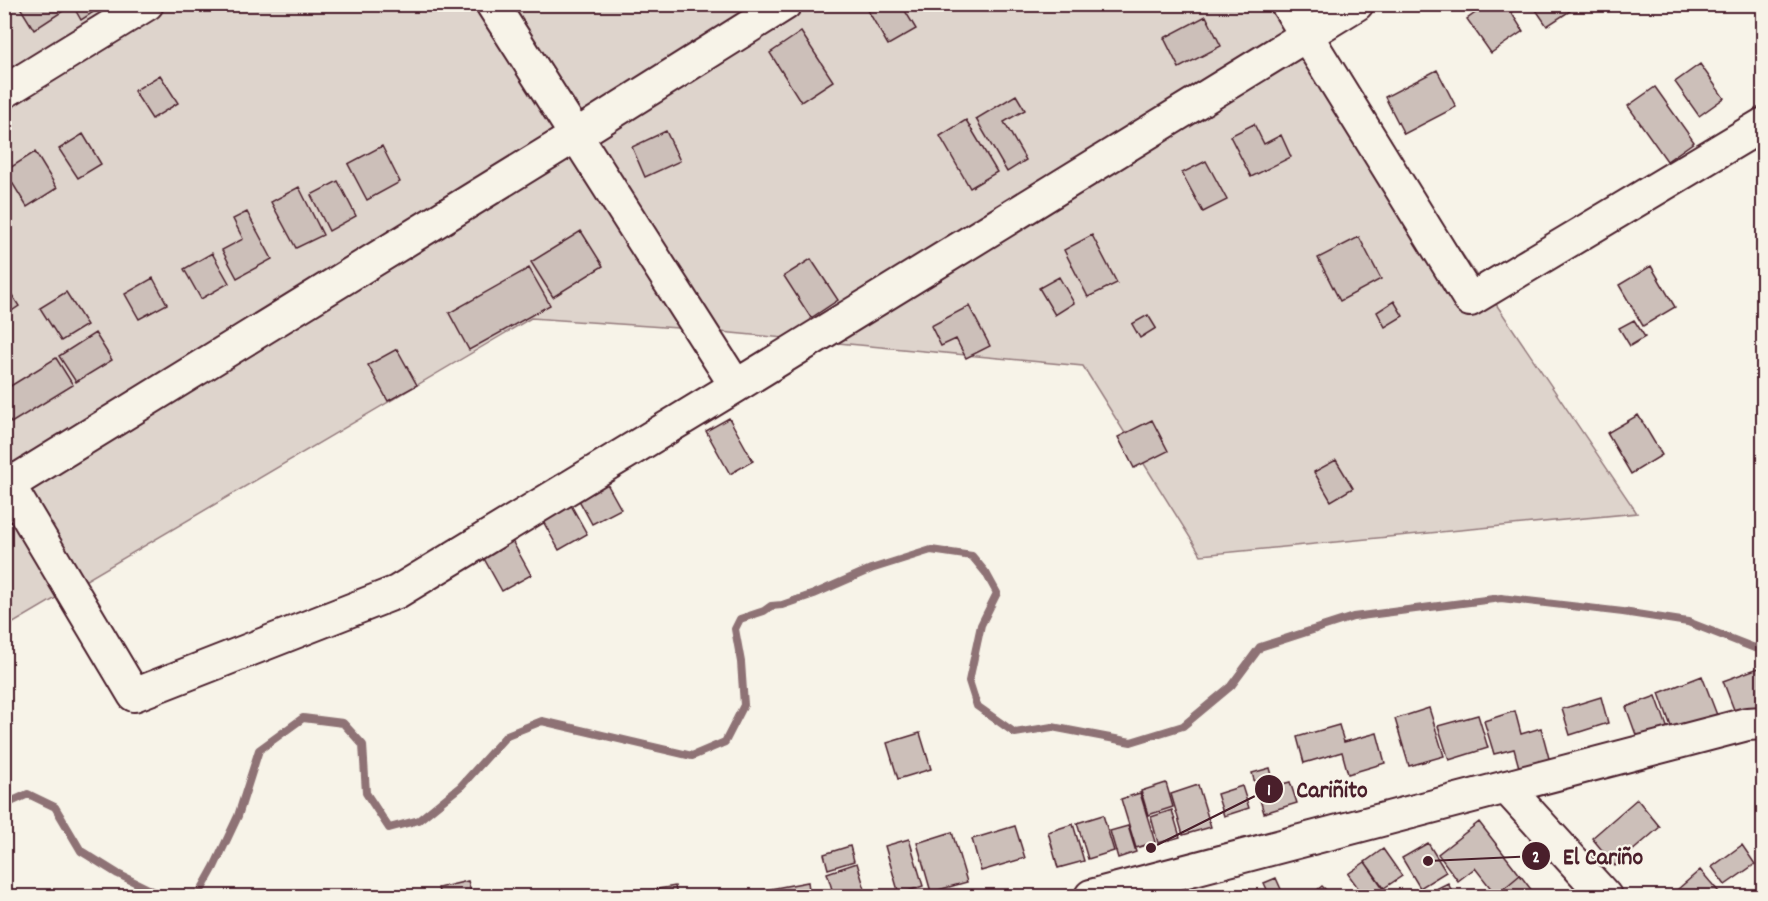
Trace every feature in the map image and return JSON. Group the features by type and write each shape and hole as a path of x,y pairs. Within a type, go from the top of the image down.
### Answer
{"street":[{"path":"4,92 147,4"},
{"path":"492,4 736,386"},
{"path":"785,4 575,136 6,483 134,695 397,592 1357,4"},
{"path":"1287,4 1470,300 1764,124"},
{"path":"1091,897 1747,724 1764,723"},
{"path":"1506,787 1605,897"}],"shaded area":[{"path":"4,5 1373,5 1317,39 1637,513 1201,555 1083,366 678,328 531,318 5,628"}],"building":[{"path":"18,4 59,4 63,11 34,30"},
{"path":"72,4 106,4 81,20"},
{"path":"873,4 901,4 916,29 888,45 867,9"},
{"path":"1488,4 1506,4 1523,31 1491,53 1467,19"},
{"path":"1532,4 1566,4 1570,11 1547,26"},
{"path":"1206,16 1221,46 1179,68 1164,38"},
{"path":"801,32 833,81 801,102 770,53"},
{"path":"1700,64 1724,98 1699,116 1675,82"},
{"path":"1437,70 1456,107 1404,134 1385,97"},
{"path":"160,75 178,103 152,119 134,91"},
{"path":"1655,87 1694,142 1667,161 1628,106"},
{"path":"1016,95 1025,110 1004,122 1026,160 1007,172 976,119"},
{"path":"966,120 997,172 970,188 940,136"},
{"path":"1254,124 1264,144 1281,135 1291,157 1251,177 1230,136"},
{"path":"666,131 680,161 645,177 632,147"},
{"path":"83,134 101,164 78,178 59,149"},
{"path":"382,146 400,182 367,200 348,164"},
{"path":"35,152 57,188 27,207 5,171"},
{"path":"1206,161 1227,200 1203,212 1182,173"},
{"path":"338,181 356,216 329,231 311,195"},
{"path":"299,187 323,235 296,248 271,202"},
{"path":"247,212 272,259 237,278 222,250 243,239 233,219"},
{"path":"581,231 603,266 553,297 531,262"},
{"path":"1092,235 1117,283 1088,297 1064,250"},
{"path":"1359,237 1381,279 1340,301 1318,258"},
{"path":"212,253 229,283 201,299 184,269"},
{"path":"811,259 838,300 811,318 784,276"},
{"path":"1651,266 1675,307 1643,326 1619,285"},
{"path":"529,268 550,305 469,350 449,313"},
{"path":"1059,277 1074,303 1055,315 1039,288"},
{"path":"153,278 167,304 139,319 125,294"},
{"path":"8,289 19,306 4,316 4,291"},
{"path":"66,292 87,325 61,341 40,308"},
{"path":"1394,301 1403,316 1385,327 1377,312"},
{"path":"969,306 990,346 966,358 956,339 941,346 931,326"},
{"path":"1148,315 1156,328 1140,338 1132,324"},
{"path":"1634,320 1645,337 1630,346 1619,328"},
{"path":"95,333 112,360 76,382 59,356"},
{"path":"397,349 417,385 388,401 368,365"},
{"path":"56,358 73,385 11,423 4,413 4,390"},
{"path":"1638,415 1662,455 1631,474 1607,433"},
{"path":"729,418 753,461 730,474 706,431"},
{"path":"1152,420 1168,451 1134,468 1118,437"},
{"path":"1336,460 1353,488 1331,501 1314,472"},
{"path":"601,473 621,509 592,524 573,489"},
{"path":"567,498 587,534 559,550 539,514"},
{"path":"511,539 531,575 502,591 482,555"},
{"path":"1764,666 1764,710 1738,720 1723,681"},
{"path":"1702,676 1717,715 1673,732 1659,693"},
{"path":"1656,696 1670,735 1640,746 1626,707"},
{"path":"1601,697 1608,723 1570,735 1562,709"},
{"path":"1429,708 1444,756 1409,766 1395,719"},
{"path":"1515,711 1521,734 1541,728 1550,762 1520,771 1514,749 1494,754 1484,721"},
{"path":"1478,715 1488,748 1449,760 1438,726"},
{"path":"1339,725 1344,742 1377,733 1385,763 1348,774 1342,752 1304,763 1297,737"},
{"path":"920,733 931,769 898,779 887,743"},
{"path":"1270,768 1275,786 1290,782 1297,803 1264,813 1252,773"},
{"path":"1166,783 1173,807 1148,815 1141,791"},
{"path":"1198,785 1211,827 1183,835 1171,794"},
{"path":"1242,786 1249,808 1224,816 1217,794"},
{"path":"1140,793 1155,842 1136,848 1121,799"},
{"path":"1637,799 1660,827 1615,866 1592,838"},
{"path":"1172,810 1180,837 1158,843 1151,817"},
{"path":"1103,815 1114,851 1088,859 1077,823"},
{"path":"1479,822 1520,875 1496,895 1475,868 1458,881 1438,854"},
{"path":"1073,824 1084,861 1058,868 1048,832"},
{"path":"1015,826 1025,858 981,871 972,839"},
{"path":"1128,826 1136,852 1118,858 1110,831"},
{"path":"952,832 967,882 931,892 917,843"},
{"path":"909,839 923,886 899,894 885,846"},
{"path":"1428,843 1446,872 1420,888 1402,858"},
{"path":"1742,845 1755,864 1725,885 1712,867"},
{"path":"850,846 854,861 828,869 824,854"},
{"path":"1383,849 1402,876 1384,888 1365,862"},
{"path":"1365,862 1388,895 1364,896 1348,874"},
{"path":"857,863 867,896 834,896 827,873"},
{"path":"1700,870 1719,892 1713,896 1670,896"},
{"path":"1520,875 1536,896 1493,896 1496,895"},
{"path":"1276,878 1284,896 1270,896 1264,883"},
{"path":"468,881 472,896 440,896 438,888"},
{"path":"808,882 810,896 760,896 759,891"},
{"path":"1448,883 1454,896 1422,896"},
{"path":"675,886 677,896 646,896 645,891"},
{"path":"1322,886 1332,896 1310,896"}],"waterway":[{"path":"183,896 199,894 214,867 238,816 259,750 303,718 343,723 363,745 366,793 389,828 419,820 461,786 507,735 542,721 692,756 725,742 744,705 741,662 735,629 740,619 764,611 771,606 782,605 814,594 871,569 931,550 972,556 986,573 997,593 981,625 969,681 977,706 1015,733 1052,727 1131,742 1183,726 1231,686 1260,647 1353,617 1501,598 1688,622 1764,650"},
{"path":"4,805 28,794 55,807 81,851 118,874 163,896"}],"place":[{"name":"Cariñito","path":"1151,848"},
{"name":"El Cariño","path":"1428,861"}]}
